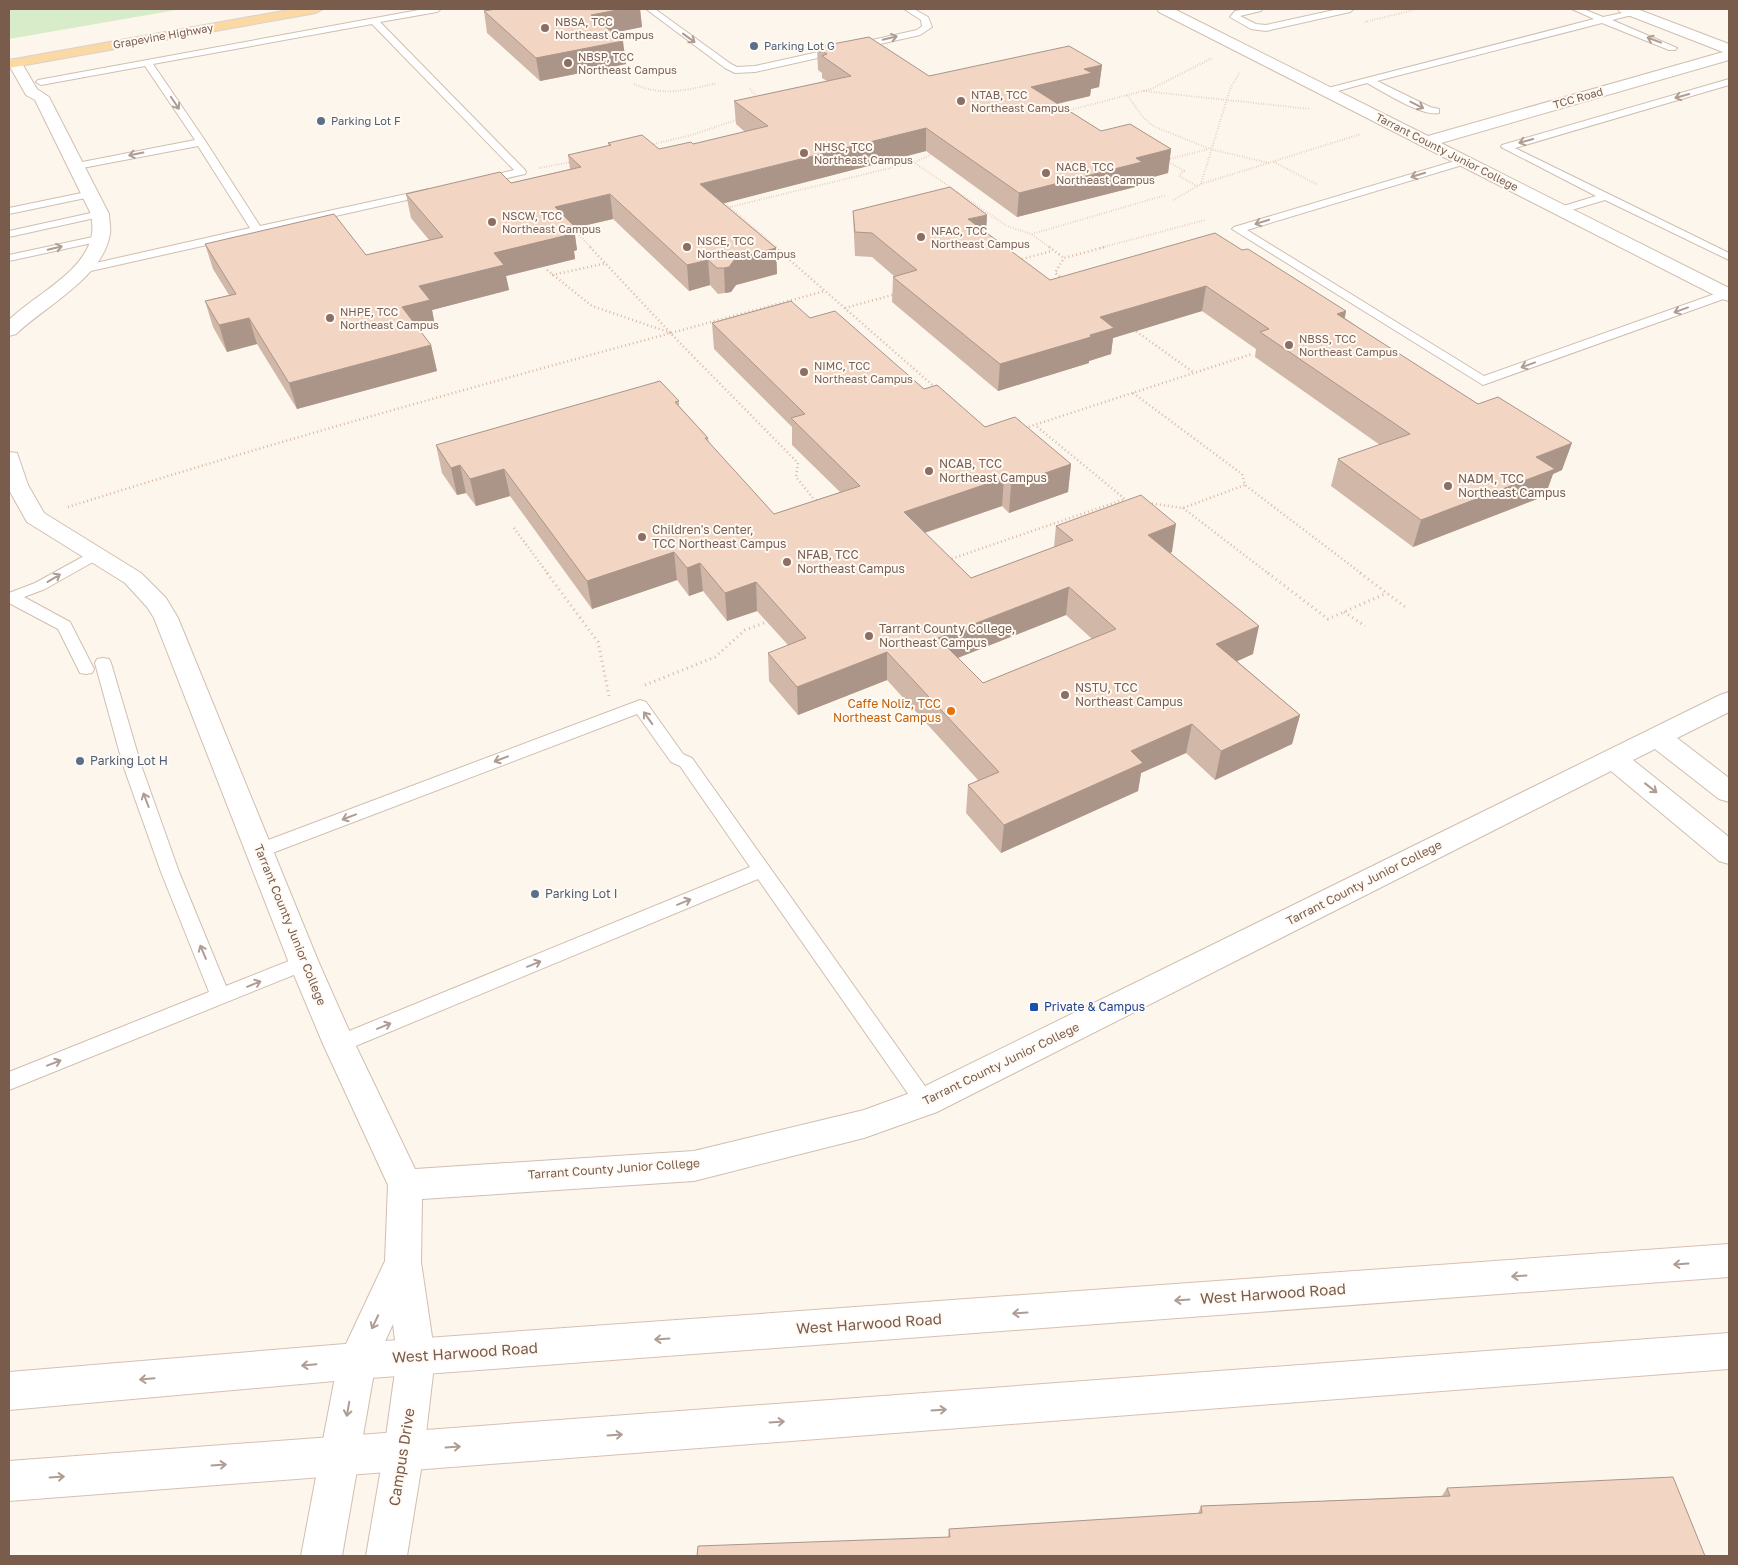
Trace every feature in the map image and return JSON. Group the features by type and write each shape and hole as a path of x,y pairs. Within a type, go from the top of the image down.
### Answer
{"main road":[{"name":"Grapevine Highway","path":"17,63 316,9"}],"street":[{"name":"Tarrant County Junior College","path":"1164,9 1728,294"},
{"path":"1629,10 1729,50"},
{"name":"TCC Road","path":"1427,142 1729,55"},
{"path":"9,330 24,315 82,269 98,248 102,238 100,214 41,89 31,92 17,63"},
{"name":"Tarrant County Junior College","path":"9,458 17,485 35,517 133,578 157,603 166,618 261,850 304,963 339,1044 405,1185 538,1174 694,1166 864,1124 925,1102 1729,701"},
{"path":"1657,737 1729,792"},
{"path":"1612,758 1672,804 1729,854"},
{"path":"322,1556 357,1361 403,1262 405,1185"},
{"name":"West Harwood Road","path":"9,1391 357,1361 1729,1260"},
{"name":"Campus Drive","path":"386,1556 404,1451 416,1357 403,1262"},
{"path":"9,1481 1729,1351"}],"lane":[{"path":"41,89 147,62 436,9"},
{"path":"650,9 735,70 755,69 920,32 927,27 925,19 908,9"},
{"path":"1258,9 1238,13 1234,17 1254,27 1266,28 1350,9"},
{"path":"1576,9 1672,48"},
{"path":"1327,91 1602,20 1629,10"},
{"path":"374,20 522,172"},
{"path":"147,62 201,142 257,231"},
{"path":"1368,80 1428,110 1436,111"},
{"path":"1729,82 1506,147 1729,257"},
{"path":"77,166 201,142"},
{"path":"1465,161 1238,229 1483,381 1728,294"},
{"path":"472,183 522,172"},
{"path":"82,269 438,190"},
{"path":"9,212 91,194"},
{"path":"1561,210 1604,197"},
{"path":"25,208 32,229 36,252"},
{"path":"9,234 100,214"},
{"path":"9,258 102,238"},
{"path":"10,597 40,586 95,555"},
{"path":"10,597 64,626 95,666 170,872 222,997"},
{"path":"261,850 640,706 677,758 686,762 925,1102"},
{"path":"339,1044 762,870"},
{"path":"9,1081 304,963"}],"path":[{"path":"1062,112 1151,88 1214,58"},
{"path":"1201,184 1210,149 1233,80 1247,68"},
{"path":"747,85 764,105"},
{"path":"1141,91 1312,109"},
{"path":"1127,94 1142,116 1153,126 1210,149 1270,163"},
{"path":"646,146 692,135 746,117"},
{"path":"1173,200 1201,184 1367,132"},
{"path":"1197,186 1179,176 1184,171 1165,160 1210,149"},
{"path":"899,152 1007,226 1031,234 1064,258"},
{"path":"730,207 914,162 937,152"},
{"path":"522,172 574,162"},
{"path":"1274,162 1324,188"},
{"path":"1031,234 1166,196"},
{"path":"725,203 942,393"},
{"path":"1063,279 1056,273 1064,258 1205,220"},
{"path":"572,228 798,463 796,477 813,498 823,504"},
{"path":"1015,261 1053,250"},
{"path":"552,276 607,263"},
{"path":"547,270 552,276 592,306 672,333"},
{"path":"64,509 189,469 400,408 825,291"},
{"path":"845,308 902,292"},
{"path":"1132,328 1193,373"},
{"path":"1018,430 1252,354"},
{"path":"1132,393 1242,474 1245,485 1408,609"},
{"path":"940,563 1125,499 1035,425"},
{"path":"1183,508 1245,485"},
{"path":"1144,502 1183,508 1328,619 1387,593"},
{"path":"514,528 598,642 609,698"},
{"path":"1344,612 1365,626"},
{"path":"649,683 715,656 745,630 773,620"}],"green space":[{"path":"9,9 182,9 9,39"}],"building":[{"path":"496,9 622,9 591,15 623,41 536,58 484,11"},
{"path":"869,37 929,76 1069,46 1102,65 1084,69 1092,73 1031,87 1101,131 1130,124 1171,149 1136,158 1142,162 1019,193 926,128 700,184 776,248 735,259 729,267 724,268 717,268 708,260 687,265 610,194 555,207 573,225 565,228 572,234 494,253 504,265 419,286 430,300 402,307 431,345 289,383 249,318 219,325 205,301 236,294 205,244 334,214 366,255 443,237 406,194 500,172 511,183 581,167 568,155 611,145 608,143 642,135 659,149 691,142 693,144 768,126 734,101 851,76 822,56 827,54 817,47"},
{"path":"950,187 987,215 968,219 1050,280 1215,233 1242,250 1248,249 1346,311 1337,314 1478,404 1498,397 1572,443 1536,457 1555,469 1421,520 1338,459 1410,434 1260,332 1269,329 1206,286 1100,317 1114,328 1090,335 1091,337 1000,364 893,277 917,270 872,233 855,232 853,211"},
{"path":"791,301 810,318 835,311 924,389 937,385 985,427 1015,417 1071,464 1011,485 1004,478 904,512 971,578 1073,540 1056,526 1141,495 1176,524 1148,535 1259,626 1216,644 1300,715 1221,751 1192,724 1131,751 1143,763 1004,825 968,785 999,772 887,652 797,687 768,653 806,638 756,582 725,593 700,563 687,568 674,552 587,581 504,469 470,479 460,465 451,468 436,445 660,381 679,401 675,402 708,438 705,438 774,514 860,486 791,418 805,414 712,323","holes":["1069,587 1116,629 983,683 938,638"]},
{"path":"1673,1477 1705,1556 697,1556 698,1546 950,1537 949,1529 1202,1513 1201,1506 1450,1496 1447,1488"}],"place":[{"name":"NBSA, TCC Northeast Campus","path":"545,28"},
{"name":"Parking Lot G","path":"754,46"},
{"name":"NBSP, TCC Northeast Campus","path":"568,63"},
{"name":"NTAB, TCC Northeast Campus","path":"961,101"},
{"name":"Parking Lot F","path":"321,121"},
{"name":"NHSC, TCC Northeast Campus","path":"804,153"},
{"name":"NACB, TCC Northeast Campus","path":"1046,173"},
{"name":"NSCW, TCC Northeast Campus","path":"492,222"},
{"name":"NFAC, TCC Northeast Campus","path":"921,237"},
{"name":"NSCE, TCC Northeast Campus","path":"687,247"},
{"name":"NHPE, TCC Northeast Campus","path":"330,318"},
{"name":"NBSS, TCC Northeast Campus","path":"1289,345"},
{"name":"NIMC, TCC Northeast Campus","path":"804,372"},
{"name":"NCAB, TCC Northeast Campus","path":"929,471"},
{"name":"NADM, TCC Northeast Campus","path":"1448,486"},
{"name":"Children's Center, TCC Northeast Campus","path":"642,537"},
{"name":"NFAB, TCC Northeast Campus","path":"787,562"},
{"name":"Tarrant County College, Northeast Campus","path":"869,636"},
{"name":"NSTU, TCC Northeast Campus","path":"1065,695"},
{"name":"Caffe Noliz, TCC Northeast Campus","path":"951,711"},
{"name":"Parking Lot H","path":"80,761"},
{"name":"Parking Lot I","path":"535,894"},
{"name":"Private & Campus","path":"1034,1007"}]}
